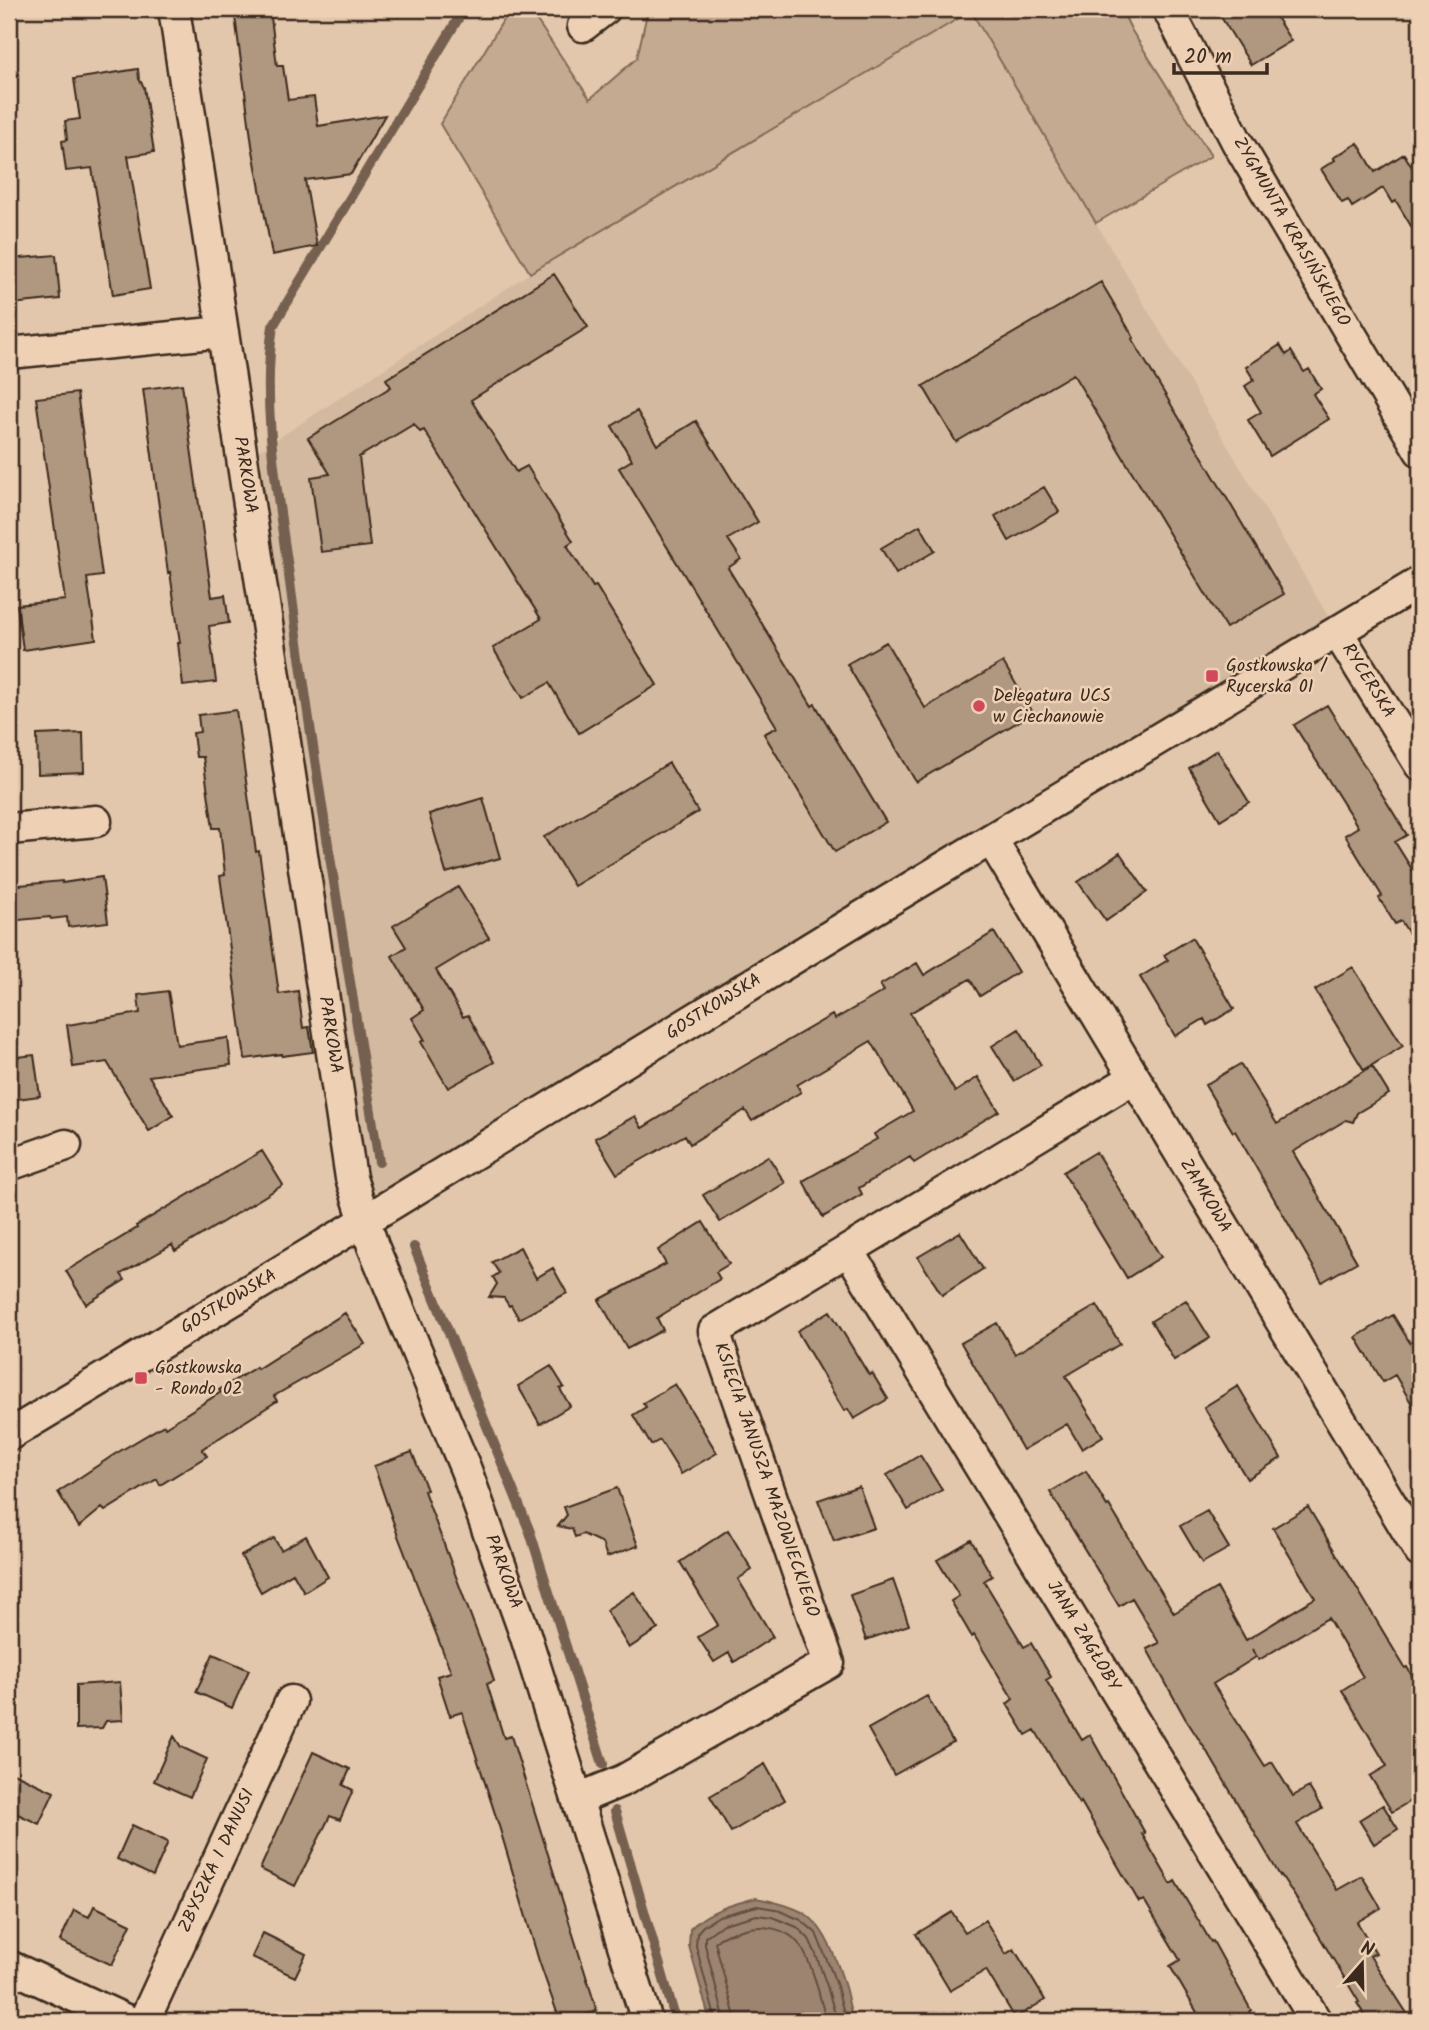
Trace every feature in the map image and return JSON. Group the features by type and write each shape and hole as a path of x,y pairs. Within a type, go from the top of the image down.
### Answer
{"street":[{"name":"PARKOWA","path":"174,9 351,1178 373,1246 466,1471 525,1634 647,2021"},
{"name":"ZYGMUNTA KRASIŃSKIEGO","path":"1168,9 1237,142 1420,451"},
{"path":"9,354 223,332"},
{"name":"GOSTKOWSKA","path":"9,1435 1420,582"},
{"name":"RYCERSKA","path":"1338,633 1420,765"},
{"path":"9,829 96,821"},
{"name":"ZAMKOWA","path":"991,839 1420,1552"},
{"name":"KSIĘCIA JANUSZA MAZOWIECKIEGO","path":"578,1799 624,1780 829,1663 715,1331 1134,1079"},
{"path":"9,1165 66,1145"},
{"name":"JANA ZAGŁOBY","path":"849,1251 1316,2021"},
{"name":"ZBYSZKA I DANUSI","path":"144,2021 291,1701"},
{"path":"9,1966 128,2021"}],"shaded area":[{"path":"510,9 529,9 590,99 637,58 648,9 1121,9 1132,31 1211,156 1096,223 971,11 530,273 440,124"},
{"path":"971,11 1338,633 364,1221 242,462 530,273"}],"water":[{"path":"756,1898 792,1908 814,1921 837,1962 852,2021 710,2021 689,1946 690,1929 712,1913"}],"building":[{"path":"234,9 270,9 277,66 283,66 288,100 314,97 318,126 385,115 351,174 305,180 317,246 272,255 252,145"},
{"path":"1216,9 1271,9 1291,41 1251,65"},
{"path":"138,69 139,79 144,87 154,152 128,156 150,289 113,295 92,168 66,171 62,141 67,140 65,121 80,119 74,79"},
{"path":"1358,143 1375,172 1404,154 1412,167 1420,163 1420,241 1396,201 1392,203 1383,188 1352,207 1348,200 1342,203 1321,169 1335,160 1333,158"},
{"path":"56,255 60,299 12,304 9,259"},
{"path":"554,274 588,327 471,400 516,472 527,466 573,541 567,545 593,587 596,586 657,685 579,733 549,683 523,698 493,648 541,619 424,430 420,432 414,424 359,457 370,546 321,552 311,477 330,474 308,438 391,387 386,379"},
{"path":"1101,282 1284,594 1226,628 1073,374 956,442 923,386"},
{"path":"1280,345 1286,355 1291,351 1304,372 1309,369 1321,389 1313,394 1329,419 1270,456 1248,420 1261,412 1245,386 1254,380 1246,367"},
{"path":"182,384 212,597 225,595 229,623 209,626 216,682 183,686 180,643 143,389"},
{"path":"77,393 102,576 87,578 96,639 23,650 17,605 65,600 36,398"},
{"path":"637,411 657,445 696,421 758,522 728,539 741,559 728,568 886,822 835,852 764,734 777,727 619,468 632,460 612,426"},
{"path":"1044,487 1059,512 1009,541 995,516"},
{"path":"920,525 935,551 896,574 881,548"},
{"name":"Delegatura UCS w Ciechanowie","path":"886,642 925,708 1003,662 1033,713 916,782 847,664"},
{"path":"1327,705 1407,835 1395,842 1420,882 1420,951 1401,921 1395,924 1379,898 1382,896 1345,835 1358,827 1294,725"},
{"path":"236,710 279,994 298,991 303,1028 309,1027 313,1052 245,1059 220,876 225,875 220,828 213,828 203,757 196,757 193,733 200,732 198,715"},
{"path":"83,733 84,772 38,774 37,735"},
{"path":"1217,750 1249,802 1220,820 1189,768"},
{"path":"669,763 698,812 574,886 544,837"},
{"path":"483,798 500,858 446,873 429,814"},
{"path":"1120,853 1147,892 1106,921 1078,882"},
{"path":"102,877 108,922 68,927 67,917 9,921 9,886 62,883"},
{"path":"458,887 489,938 436,970 463,1017 468,1015 494,1062 448,1088 421,1042 425,1040 412,1018 424,1010 392,956 406,947 393,926"},
{"path":"994,932 1018,972 980,996 970,979 910,1013 955,1092 978,1077 999,1111 914,1163 910,1157 859,1188 862,1194 823,1217 803,1181 877,1139 874,1134 913,1111 871,1041 797,1085 801,1092 752,1121 745,1110 690,1144 685,1135 617,1174 595,1138 635,1116 642,1128 832,1015 835,1019 884,991 880,985 917,963 924,975"},
{"path":"1192,938 1234,1009 1207,1025 1204,1019 1175,1036 1140,977 1168,960 1164,955"},
{"path":"1353,967 1403,1046 1364,1070 1315,990"},
{"path":"168,991 177,1045 228,1038 231,1065 149,1076 173,1116 149,1131 107,1062 73,1067 67,1025 140,1013 138,995"},
{"path":"1019,1029 1041,1065 1014,1081 992,1046"},
{"path":"34,1055 40,1096 9,1100 9,1058"},
{"path":"1240,1064 1277,1124 1372,1066 1389,1094 1357,1113 1353,1122 1346,1120 1293,1152 1357,1262 1322,1282 1235,1131 1233,1132 1205,1085"},
{"path":"262,1151 283,1185 175,1251 172,1245 121,1274 125,1280 86,1304 66,1271"},
{"path":"1096,1152 1161,1257 1127,1278 1063,1172"},
{"path":"768,1156 785,1183 720,1222 703,1195"},
{"path":"703,1222 729,1264 716,1272 720,1279 657,1318 663,1330 627,1349 599,1300 666,1264 658,1250"},
{"path":"960,1232 983,1269 942,1295 918,1257"},
{"path":"520,1247 536,1278 553,1268 567,1293 519,1319 504,1298 489,1297 497,1284 493,1277 499,1273 492,1262"},
{"path":"1186,1300 1210,1338 1174,1360 1151,1321"},
{"path":"1097,1305 1120,1344 1066,1376 1103,1436 1082,1449 1067,1424 1023,1450 961,1343 997,1323 1015,1354"},
{"path":"830,1311 869,1375 872,1373 888,1399 854,1419 848,1409 844,1411 797,1331"},
{"path":"345,1313 365,1344 274,1396 277,1401 202,1449 207,1456 160,1485 157,1479 105,1511 102,1508 79,1527 58,1492"},
{"path":"1393,1315 1420,1359 1420,1418 1395,1375 1383,1382 1356,1337"},
{"path":"551,1366 564,1387 560,1389 570,1406 540,1424 518,1386"},
{"path":"675,1384 717,1453 681,1474 660,1440 651,1445 633,1415 646,1407 643,1403"},
{"path":"1238,1386 1281,1458 1247,1479 1204,1407"},
{"path":"412,1452 494,1681 487,1684 504,1738 511,1736 597,2011 564,2021 560,2021 539,1961 462,1712 450,1716 437,1676 451,1672 374,1466"},
{"path":"920,1455 942,1490 908,1510 887,1475"},
{"path":"1086,1471 1174,1613 1217,1588 1246,1640 1315,1598 1273,1528 1308,1507 1405,1668 1407,1667 1420,1690 1420,1795 1392,1812 1370,1776 1387,1766 1342,1690 1363,1677 1328,1618 1259,1660 1252,1649 1256,1657 1213,1684 1265,1766 1272,1762 1293,1796 1309,1787 1322,1809 1297,1824 1337,1890 1362,1876 1381,1908 1357,1922 1376,1953 1370,1956 1412,2021 1368,2021 1357,2003 1359,2002 1185,1718 1147,1649 1159,1643 1132,1598 1119,1606 1050,1492"},
{"path":"859,1486 874,1528 834,1541 818,1500"},
{"path":"617,1488 638,1546 607,1557 602,1543 583,1534 575,1537 572,1529 558,1526 567,1515 564,1507"},
{"path":"1207,1511 1229,1548 1202,1563 1180,1526"},
{"path":"728,1530 752,1570 738,1579 773,1637 734,1662 729,1653 714,1662 698,1637 718,1625 680,1562"},
{"path":"306,1536 328,1577 304,1592 293,1573 261,1592 241,1556 274,1538 281,1550"},
{"path":"971,1540 992,1576 984,1581 1024,1647 1031,1643 1051,1677 1046,1680 1082,1740 1090,1735 1145,1833 1142,1834 1171,1884 1175,1881 1211,1942 1213,1941 1255,2021 1202,2021 1170,1966 1180,1960 1144,1900 1139,1902 1081,1802 1079,1804 1035,1730 1026,1735 1007,1704 1013,1699 951,1601 959,1596 937,1560"},
{"path":"893,1580 909,1625 866,1640 850,1595"},
{"path":"634,1592 658,1629 629,1648 606,1610"},
{"path":"213,1654 249,1670 232,1708 196,1692"},
{"path":"120,1682 123,1720 106,1721 102,1728 76,1729 76,1685"},
{"path":"927,1696 953,1742 894,1775 868,1729"},
{"path":"174,1736 181,1747 207,1759 190,1797 154,1781"},
{"path":"313,1752 350,1769 343,1785 353,1790 340,1820 330,1816 295,1886 260,1869"},
{"path":"765,1764 785,1800 731,1832 710,1796"},
{"path":"9,1771 54,1792 39,1824 9,1810"},
{"path":"1383,1805 1398,1829 1374,1844 1359,1820"},
{"path":"132,1825 168,1842 153,1876 117,1859"},
{"path":"94,1906 131,1924 112,1965 60,1941 74,1910 89,1917"},
{"path":"952,1912 965,1932 985,1920 1006,1954 1014,1949 1045,2000 1015,2018 986,1970 950,1991 916,1934"},
{"path":"263,1933 306,1954 295,1977 252,1957"}],"waterway":[{"path":"379,1162 322,805 277,492 270,424 270,358 273,326 464,9"},
{"path":"414,1247 530,1532 603,1764"},
{"path":"615,1811 676,2021"}],"place":[{"name":"Gostkowska / Rycerska 01","path":"1212,676"},
{"name":"Delegatura UCS w Ciechanowie","path":"979,706"},
{"name":"Gostkowska - Rondo 02","path":"141,1378"}]}
